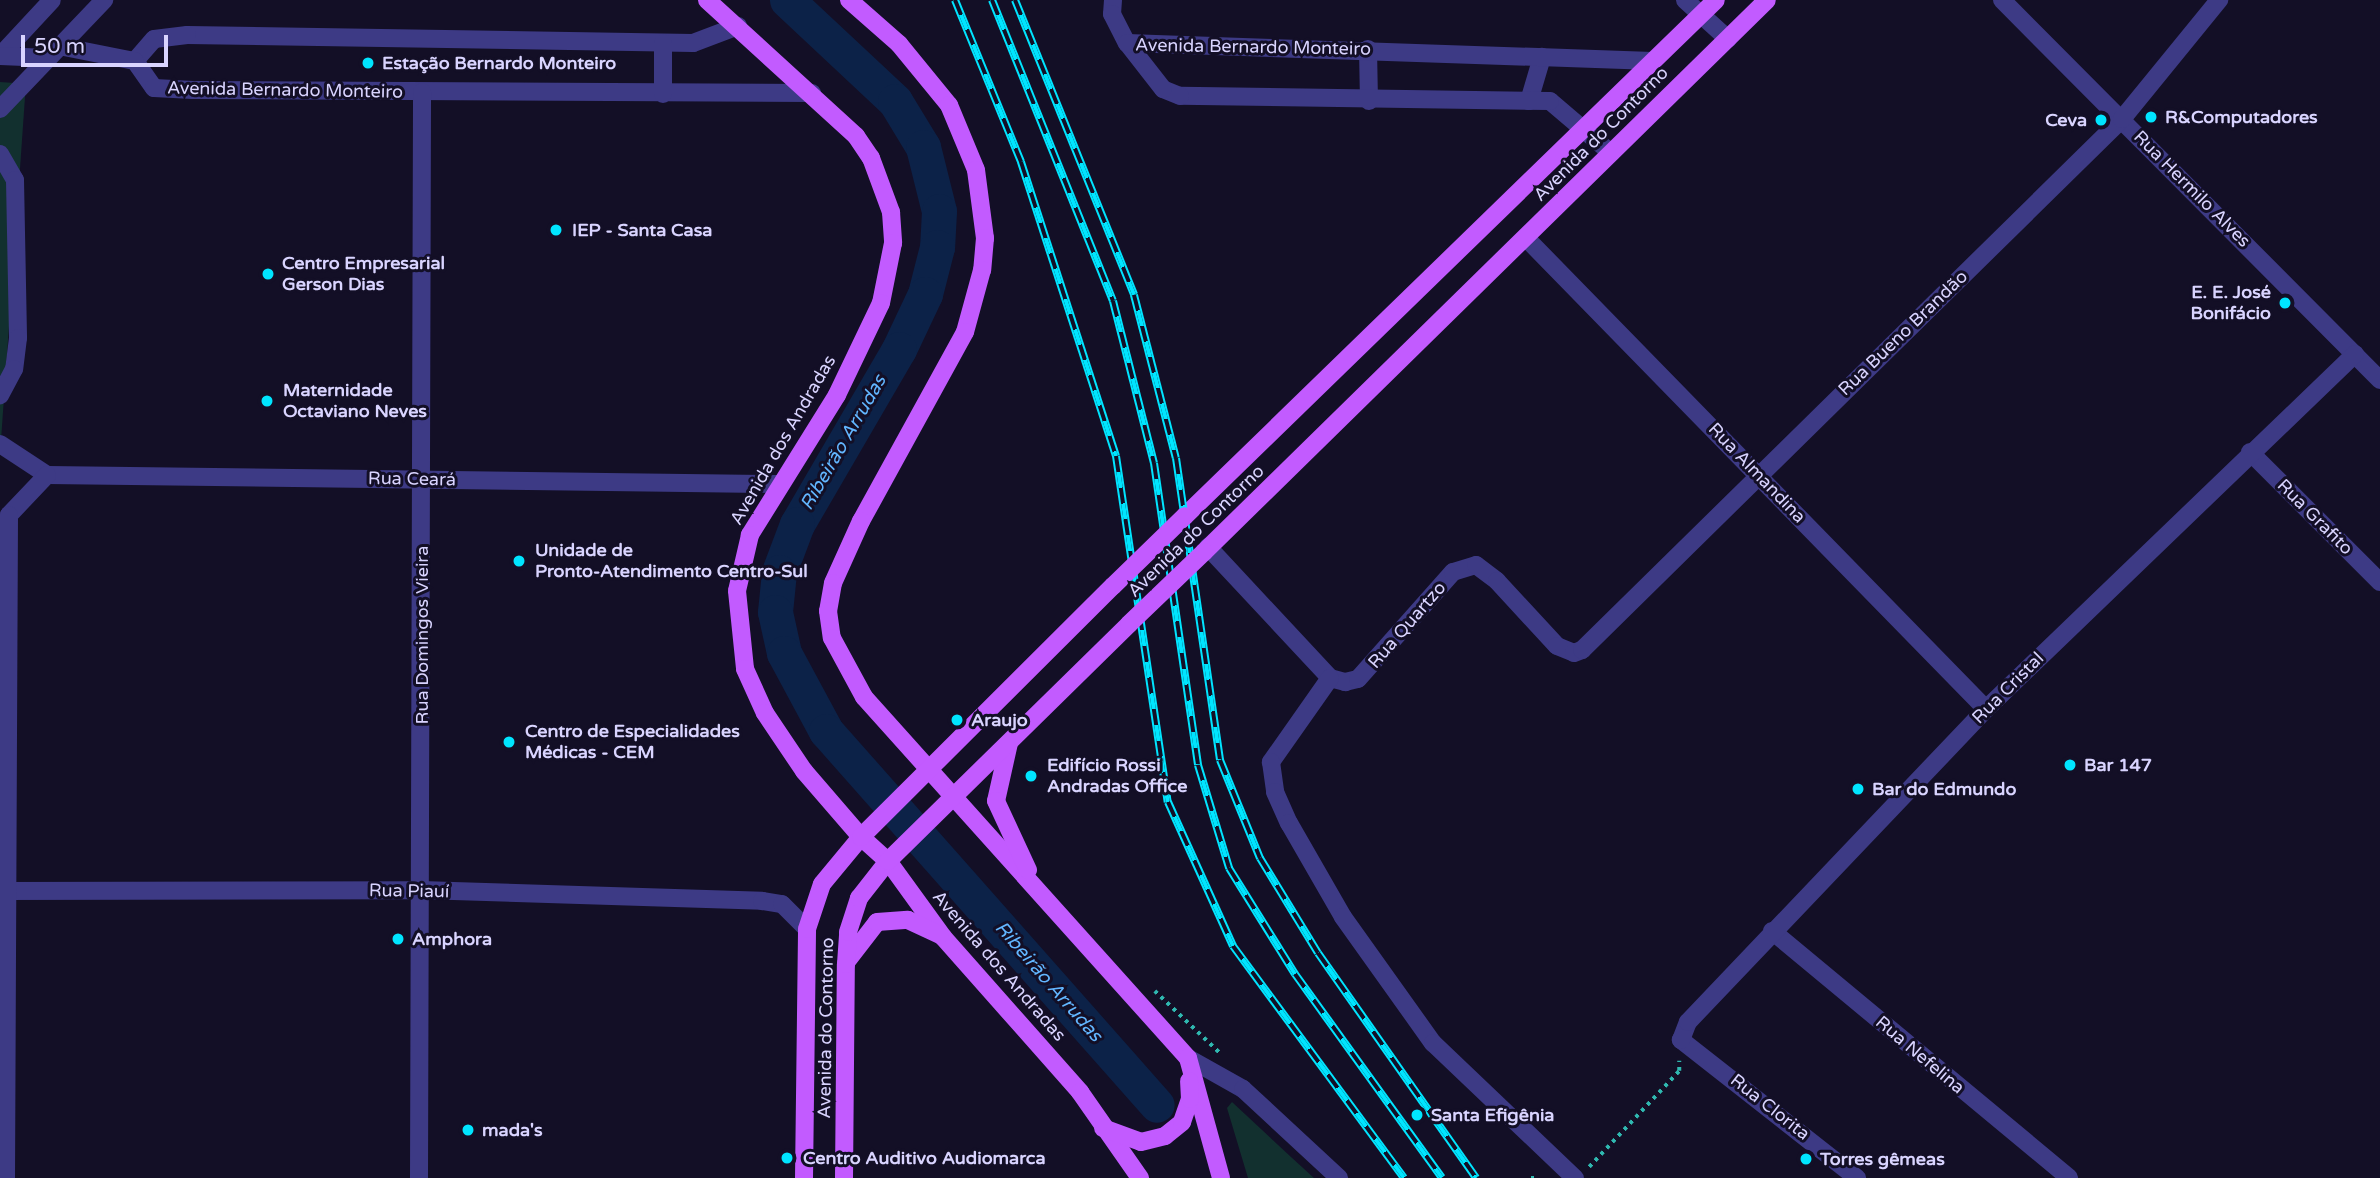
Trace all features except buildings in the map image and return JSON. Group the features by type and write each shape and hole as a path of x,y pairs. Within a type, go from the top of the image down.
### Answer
{"main road":[{"name":"Avenida dos Andradas","path":"707,0 856,136 871,158 891,212 892,243 881,303 836,395 778,484 750,535 737,591 745,669 765,713 804,771 864,834 892,858 943,937 1080,1091 1140,1178"},
{"path":"849,0 908,53 949,105 976,170 983,204 982,270 965,332 861,521 833,583 828,611 832,638 864,698 1188,1058 1221,1178"},
{"name":"Avenida do Contorno","path":"804,1178 807,929 822,884 864,834 1113,586 1716,0"},
{"name":"Avenida do Contorno","path":"844,1178 846,964 854,909 892,858 1768,0"},
{"path":"1010,741 996,802 1035,886"},
{"path":"846,964 877,922 908,920 943,937"},
{"path":"1103,1128 1141,1142 1165,1136 1182,1122 1191,1099 1188,1058"}],"street":[{"path":"0,56 52,0"},
{"path":"0,109 8,93 54,52 104,0"},
{"path":"1113,0 1112,13 1127,43"},
{"path":"1685,0 1728,39"},
{"name":"Rua Hermilo Alves","path":"2002,0 2380,380"},
{"name":"Rua Bueno Brandão","path":"1574,653 1588,644 2122,119 2219,0"},
{"path":"0,56 54,52 135,61 154,39 187,35 693,43 738,26"},
{"path":"663,43 663,94"},
{"name":"Avenida Bernardo Monteiro","path":"1127,43 1368,49 1653,61"},
{"name":"Avenida Bernardo Monteiro","path":"1127,43 1163,89 1180,96 1556,103 1611,153"},
{"path":"1368,49 1369,101"},
{"path":"1529,101 1542,57"},
{"name":"Avenida Bernardo Monteiro","path":"135,61 154,88 663,94 812,93"},
{"name":"Rua Domingos Vieira","path":"419,1178 422,92"},
{"path":"0,154 15,180 18,338 14,369 0,395"},
{"name":"Rua Almandina","path":"1526,238 1986,709"},
{"name":"Rua Cristal","path":"1681,1040 1688,1022 1986,709 2250,452 2355,354"},
{"name":"Rua Grafito","path":"2250,452 2380,582"},
{"path":"3,453 47,475 5,508 6,1178"},
{"name":"Rua Ceará","path":"47,475 778,484"},
{"path":"1206,550 1330,678 1271,762 1275,792 1289,823 1343,917 1433,1043 1575,1178"},
{"name":"Rua Quartzo","path":"1330,678 1345,682 1358,679 1453,572 1476,565 1497,581 1557,646 1574,653"},
{"name":"Rua Piauí","path":"5,891 421,890 762,901 782,904 807,929"},
{"name":"Rua Nefelina","path":"1772,931 2068,1178"},
{"name":"Rua Clorita","path":"1681,1040 1857,1178"},
{"path":"1188,1058 1243,1089 1339,1178"}],"path":[{"path":"1149,986 1230,1063"},
{"path":"1582,1178 1597,1155 1679,1071 1679,1059"}],"green space":[{"path":"0,82 26,84 0,455"},
{"path":"1232,1102 1314,1178 1248,1178 1227,1108"}],"waterway":[{"name":"Ribeirão Arrudas","path":"787,0 895,101 923,147 939,211 937,247 925,294 899,349 797,524 779,572 775,612 784,653 826,731 1157,1105"}],"railway":[{"path":"955,0 1021,162 1116,456 1168,802 1233,946 1404,1178"},
{"path":"992,0 1113,301 1154,463 1198,765 1229,868 1295,974 1442,1178"},
{"path":"1015,0 1134,295 1176,458 1220,760 1260,858 1318,953 1476,1178"}],"place":[{"name":"Estação Bernardo Monteiro","path":"368,63"},
{"name":"R&Computadores","path":"2151,117"},
{"name":"Ceva","path":"2101,120"},
{"name":"IEP - Santa Casa","path":"556,230"},
{"name":"Centro Empresarial Gerson Dias","path":"268,274"},
{"name":"E. E. José Bonifácio","path":"2285,303"},
{"name":"Maternidade Octaviano Neves","path":"267,401"},
{"name":"Unidade de Pronto-Atendimento Centro-Sul","path":"519,561"},
{"name":"Araujo","path":"957,720"},
{"name":"Centro de Especialidades Médicas - CEM","path":"509,742"},
{"name":"Bar 147","path":"2070,765"},
{"name":"Edifício Rossi Andradas Office","path":"1031,776"},
{"name":"Bar do Edmundo","path":"1858,789"},
{"name":"Amphora","path":"398,939"},
{"name":"Santa Efigênia","path":"1417,1115"},
{"name":"mada's","path":"468,1130"},
{"name":"Centro Auditivo Audiomarca","path":"787,1158"},
{"name":"Torres gêmeas","path":"1806,1159"}]}
